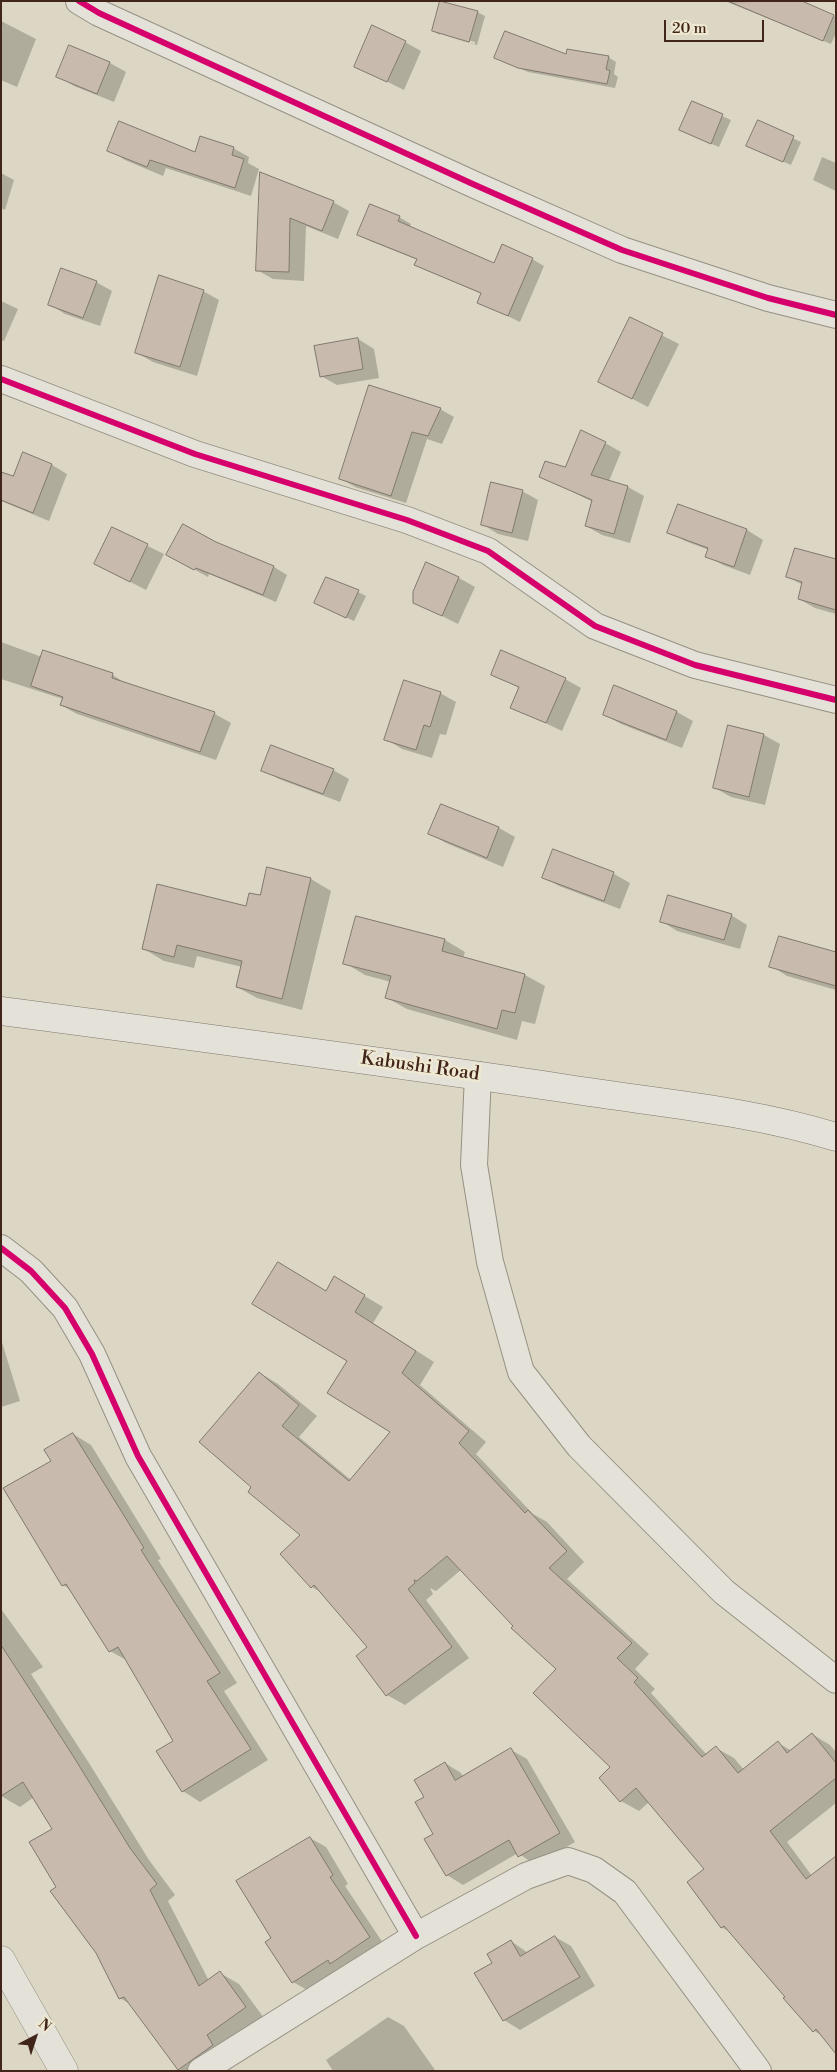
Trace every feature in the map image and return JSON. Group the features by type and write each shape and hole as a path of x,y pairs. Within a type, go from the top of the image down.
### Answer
{"main road":[{"name":"Kabushi Road","path":"1,1011 691,1105 804,1127 836,1137"},
{"path":"1,1960 64,2071"}],"street":[{"path":"79,1 99,13 622,250 768,298 836,315"},
{"path":"1,379 194,454 407,520 488,551 595,626 686,661 836,700"},
{"path":"478,1075 474,1165 490,1262 520,1372 579,1446 724,1592 836,1680"},
{"path":"1,1248 30,1272 65,1308 92,1354 138,1456 416,1936"},
{"path":"201,2071 416,1936 526,1876 568,1861 594,1870 624,1892 758,2071"}],"building":[{"path":"440,1 478,11 469,42 432,31"},
{"path":"802,1 834,15 823,41 730,2"},
{"path":"372,25 406,41 387,82 354,67"},
{"path":"505,31 566,54 567,49 609,56 606,69 610,71 607,84 518,68 494,58"},
{"path":"69,45 110,62 97,94 56,77"},
{"path":"692,101 723,114 711,144 679,130"},
{"path":"758,120 794,136 783,162 746,146"},
{"path":"119,121 195,152 200,136 234,147 232,155 244,159 235,188 150,160 147,167 107,151"},
{"path":"260,172 334,201 322,231 290,218 289,272 256,271"},
{"path":"370,204 400,216 398,221 494,263 502,244 533,258 508,316 477,303 481,293 414,265 417,259 357,235"},
{"path":"61,268 97,281 83,318 48,305"},
{"path":"159,275 204,290 180,367 135,353"},
{"path":"630,317 663,333 632,399 598,382"},
{"path":"358,338 363,369 320,377 314,346"},
{"path":"369,385 441,408 428,436 412,432 391,496 339,479"},
{"path":"581,430 606,442 591,475 628,486 614,534 585,526 592,500 539,477 545,461 565,467"},
{"path":"23,452 52,464 33,513 1,500 1,472 13,476"},
{"path":"491,482 523,490 512,533 481,525"},
{"path":"678,504 747,529 734,567 705,557 708,548 667,533"},
{"path":"183,524 216,542 274,566 263,595 196,568 194,570 166,555"},
{"path":"112,527 148,544 130,582 94,564"},
{"path":"795,548 836,559 836,610 798,599 802,582 786,577"},
{"path":"426,562 459,577 442,616 413,603 413,592"},
{"path":"326,577 359,590 346,618 314,603"},
{"path":"43,650 113,673 112,678 215,712 200,752 60,705 63,697 31,686"},
{"path":"501,650 566,678 546,723 510,708 519,687 491,675"},
{"path":"404,680 441,692 430,727 424,725 416,750 384,740"},
{"path":"614,685 677,711 666,740 603,715"},
{"path":"728,725 764,734 749,797 713,788"},
{"path":"271,745 334,769 323,794 261,771"},
{"path":"441,804 499,827 487,858 428,834"},
{"path":"553,849 614,872 604,901 542,878"},
{"path":"267,867 311,878 282,999 236,987 242,961 177,945 174,957 142,949 157,884 246,906 249,893 260,895"},
{"path":"668,895 732,914 724,940 660,922"},
{"path":"356,916 445,939 442,951 525,974 515,1013 502,1010 497,1029 385,998 391,976 343,964"},
{"path":"779,936 836,952 836,986 769,967"},
{"path":"278,1262 326,1291 334,1276 365,1295 355,1312 416,1351 402,1373 469,1431 459,1443 525,1513 528,1510 567,1551 549,1568 632,1643 617,1658 638,1678 634,1682 702,1757 716,1746 738,1773 778,1741 787,1753 812,1733 836,1763 836,1778 770,1831 806,1879 836,1856 836,2054 816,2029 813,2032 783,1998 785,1997 724,1926 721,1928 687,1882 704,1869 636,1788 620,1802 599,1778 610,1767 533,1693 556,1669 511,1628 513,1626 447,1556 417,1581 414,1580 415,1583 408,1589 452,1647 386,1696 356,1656 367,1647 314,1585 311,1588 280,1554 300,1535 248,1492 251,1487 199,1442 259,1372 299,1405 282,1426 349,1481 390,1432 327,1393 347,1361 252,1304"},
{"path":"73,1433 144,1548 141,1550 220,1673 207,1681 251,1749 182,1792 156,1751 173,1741 118,1647 109,1652 66,1584 62,1586 3,1488 51,1461 44,1450"},
{"path":"1,1645 130,1848 157,1884 150,1890 199,1986 220,1971 246,2007 207,2035 213,2045 178,2070 124,1997 119,1999 96,1953 50,1891 56,1887 29,1842 52,1829 23,1782 1,1796"},
{"path":"511,1748 560,1833 518,1857 509,1840 446,1876 424,1839 433,1834 415,1802 424,1797 414,1780 445,1762 455,1780"},
{"path":"310,1837 333,1875 330,1877 370,1937 330,1964 328,1960 292,1983 265,1942 271,1938 236,1881"},
{"path":"555,1936 580,1977 503,2021 474,1973 492,1963 487,1954 511,1940 520,1956"}],"cycle path":[{"path":"79,1 99,13 622,250 768,298 836,315"},
{"path":"1,379 195,454 407,520 488,551 595,626 695,665 836,700"},
{"path":"1,1248 31,1271 65,1308 92,1354 138,1456 416,1936"}]}
